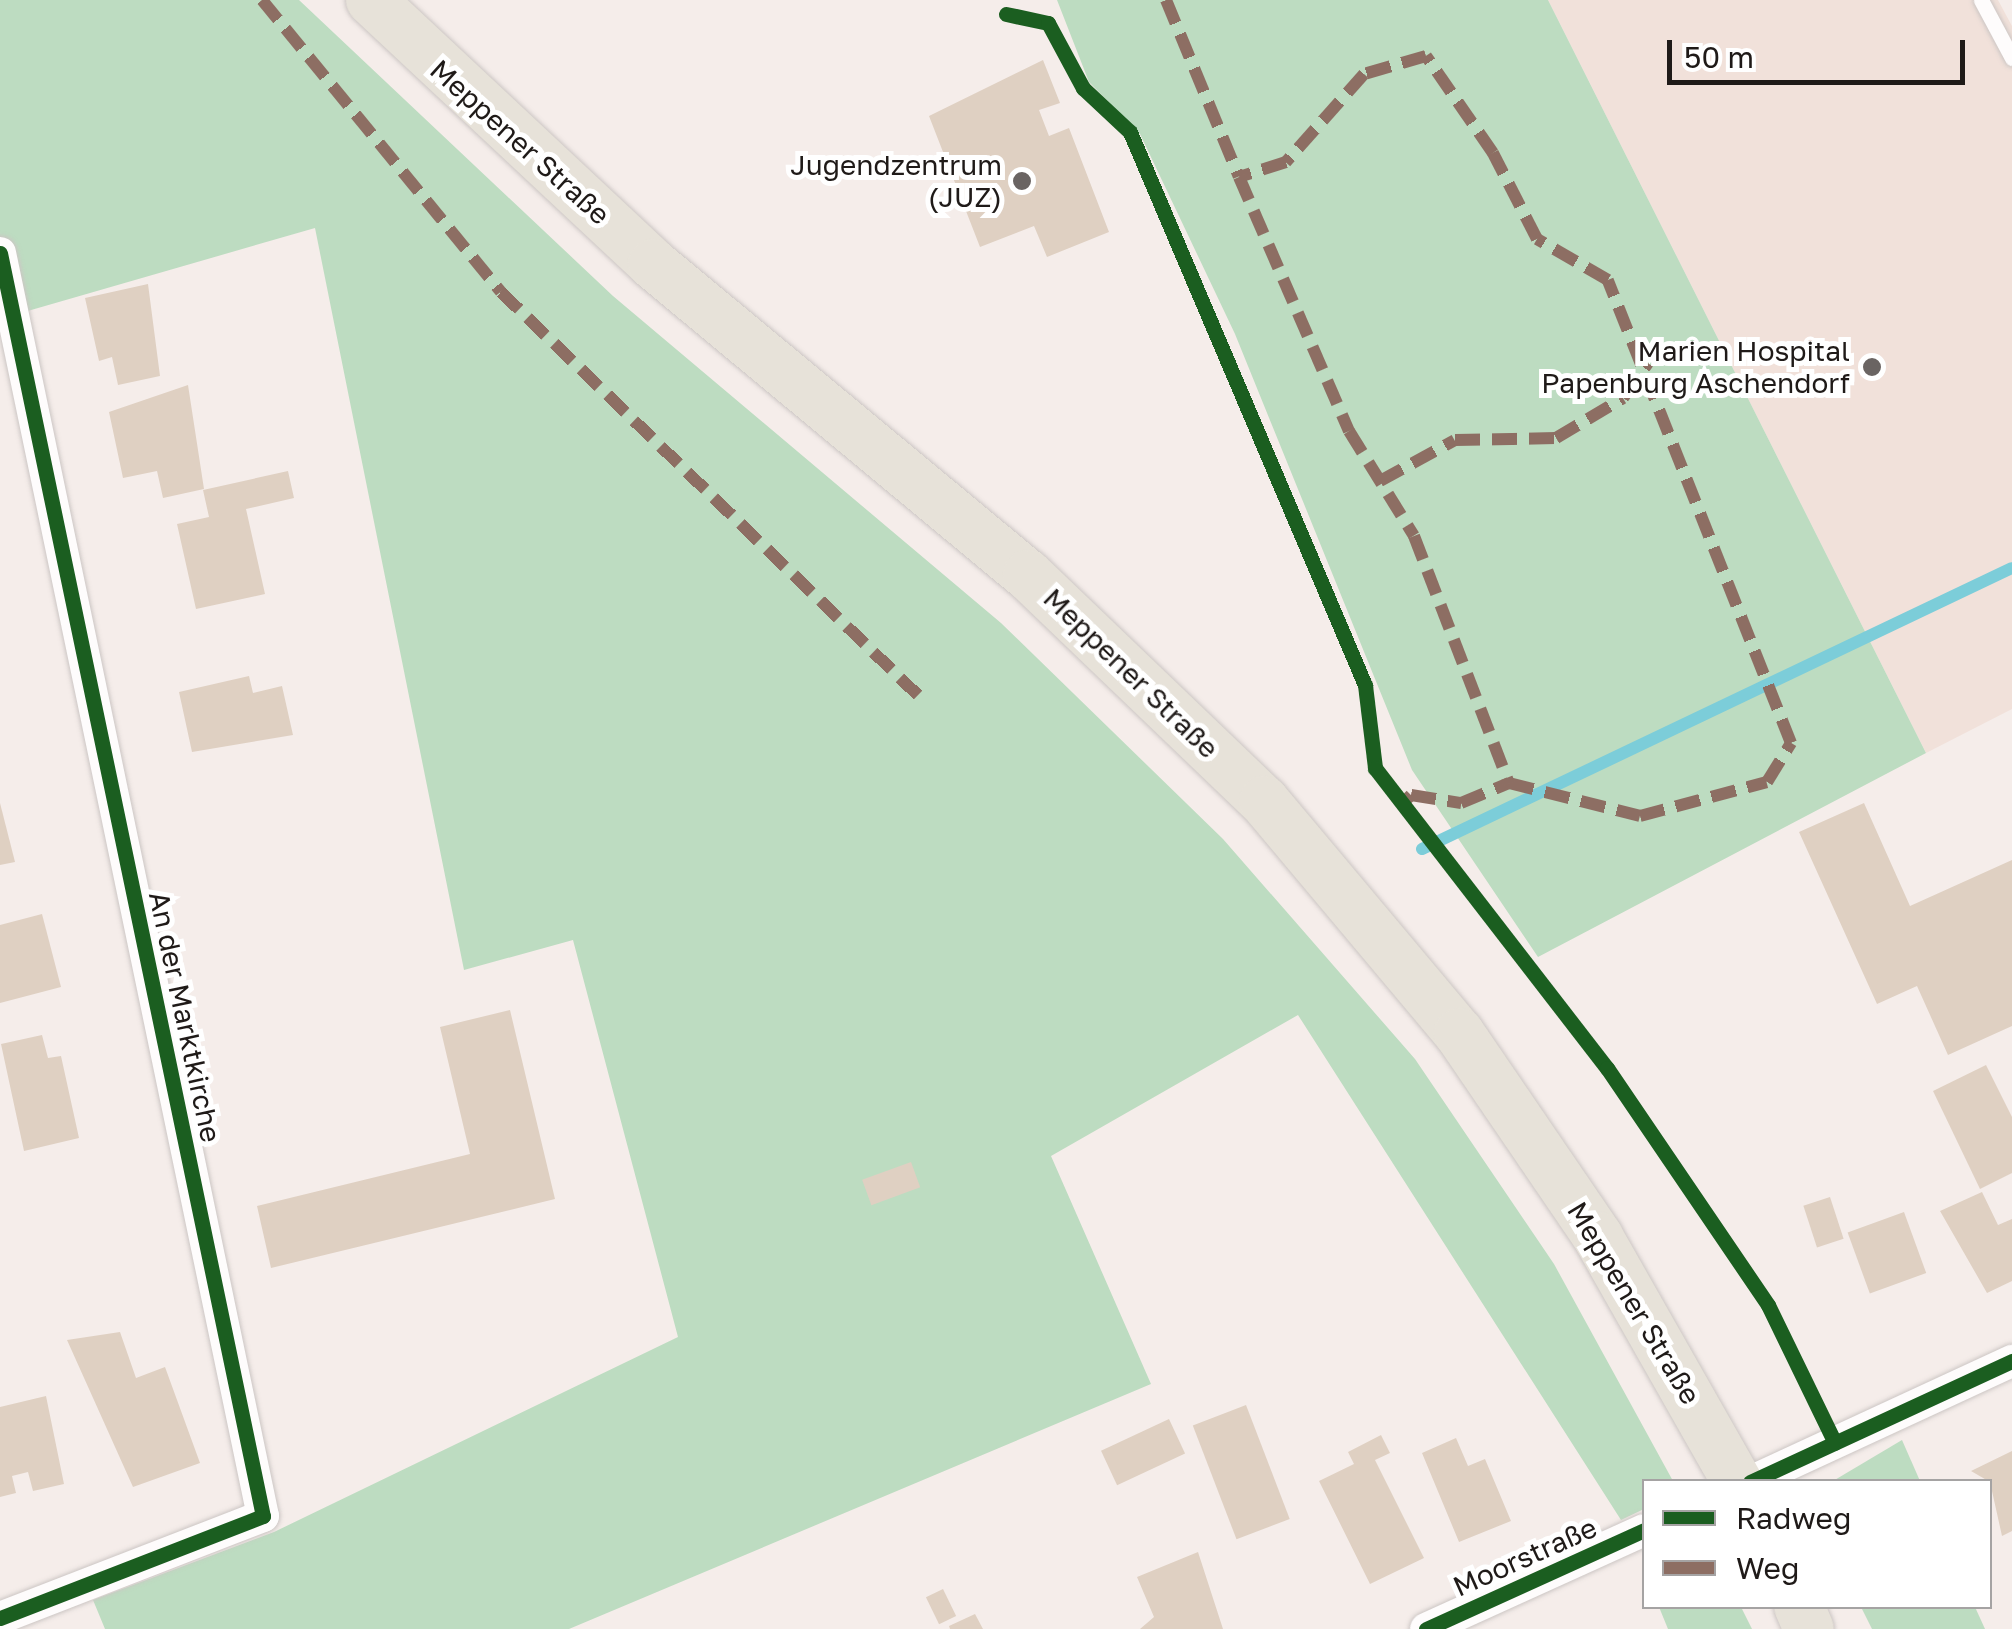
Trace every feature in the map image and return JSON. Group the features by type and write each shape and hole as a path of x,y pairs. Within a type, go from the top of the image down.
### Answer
{"main road":[{"name":"Meppener Straße","path":"371,0 653,264 1028,575 1264,801 1459,1032 1598,1237 1726,1461"}],"street":[{"name":"An der Marktkirche","path":"0,253 263,1516 0,1618"},
{"path":"1756,1479 2012,1360"},
{"name":"Moorstraße","path":"1426,1629 1642,1531"}],"lane":[{"path":"1981,0 2012,58"}],"shaded area":[{"name":"Marien Hospital Papenburg Aschendorf","path":"1548,0 1998,0 2012,26 2012,709 1926,753"}],"green space":[{"path":"0,0 299,0 613,296 1001,623 1223,839 1415,1059 1554,1264 1672,1479 1642,1479 1642,1510 1621,1520 1298,1015 1051,1156 1151,1384 569,1629 105,1629 93,1600 274,1532 678,1337 573,940 464,970 315,228 0,319"},
{"path":"1057,0 1548,0 1926,753 1538,957 1412,770 1235,334 1140,134 1089,82"},
{"path":"1902,1440 1919,1479 1836,1479"},
{"path":"1660,1609 1742,1609 1752,1629 1668,1629"},
{"path":"1862,1609 1976,1609 1985,1629 1872,1629"}],"building":[{"name":"Jugendzentrum (JUZ)","path":"1043,60 1060,103 1039,110 1049,136 1069,128 1109,232 1047,257 1034,226 980,247 929,116"},
{"path":"148,284 160,376 118,385 112,357 99,361 85,298"},
{"path":"188,385 204,489 163,498 157,471 123,478 109,412"},
{"path":"288,471 294,498 246,509 265,594 196,609 177,524 209,517 203,490"},
{"path":"249,676 253,693 282,686 293,735 192,752 179,692"},
{"path":"0,803 15,862 0,865"},
{"path":"1864,803 1910,906 2012,860 2012,1026 1948,1055 1917,986 1877,1004 1799,832"},
{"path":"42,914 61,987 0,1003 0,925"},
{"path":"510,1010 555,1199 271,1268 257,1206 470,1154 440,1027"},
{"path":"42,1035 48,1058 61,1056 79,1138 24,1151 1,1044"},
{"path":"1986,1065 2012,1117 2012,1173 1980,1189 1933,1091"},
{"path":"911,1162 920,1187 871,1205 862,1180"},
{"path":"1982,1192 1998,1225 2012,1219 2012,1281 1987,1293 1940,1211"},
{"path":"1830,1197 1844,1239 1817,1247 1803,1206"},
{"path":"1904,1212 1926,1273 1870,1294 1848,1233"},
{"path":"120,1332 136,1378 165,1367 200,1463 133,1487 67,1340"},
{"path":"46,1396 64,1484 33,1491 28,1472 12,1476 16,1493 0,1497 0,1407"},
{"path":"1246,1405 1290,1519 1237,1539 1193,1425"},
{"path":"1169,1419 1185,1453 1117,1485 1101,1451"},
{"path":"1381,1435 1390,1453 1375,1460 1424,1558 1370,1584 1319,1481 1354,1464 1348,1452"},
{"path":"1456,1438 1468,1466 1485,1459 1511,1521 1459,1542 1422,1453"},
{"path":"2012,1451 2012,1531 2002,1536 1992,1479 1971,1471"},
{"path":"1198,1552 1223,1629 1140,1629 1154,1617 1137,1577"},
{"path":"943,1589 956,1616 939,1624 926,1597"},
{"path":"975,1614 983,1629 950,1629 949,1626"}],"waterway":[{"path":"1422,849 2012,568"}],"marked path":[{"path":"262,0 501,292 924,701"},
{"path":"1166,0 1239,177"},
{"path":"1401,805 1411,795 1461,803 1509,783 1640,816 1767,782 1791,743 1608,280 1537,239 1493,153 1426,56 1364,74 1286,162 1239,177 1349,431 1414,536 1509,783"},
{"path":"1380,481 1455,440 1556,438 1623,398 1648,363"}],"cycle path":[{"path":"1006,14 1048,23 1083,88 1130,132 1365,685 1375,768 1607,1068 1768,1305 1835,1443"},
{"path":"0,253 263,1516 0,1618"},
{"path":"1756,1479 2012,1361"},
{"path":"1426,1629 1642,1531"}],"place":[{"name":"Jugendzentrum (JUZ)","path":"1022,181"},
{"name":"Marien Hospital Papenburg Aschendorf","path":"1872,367"}]}
